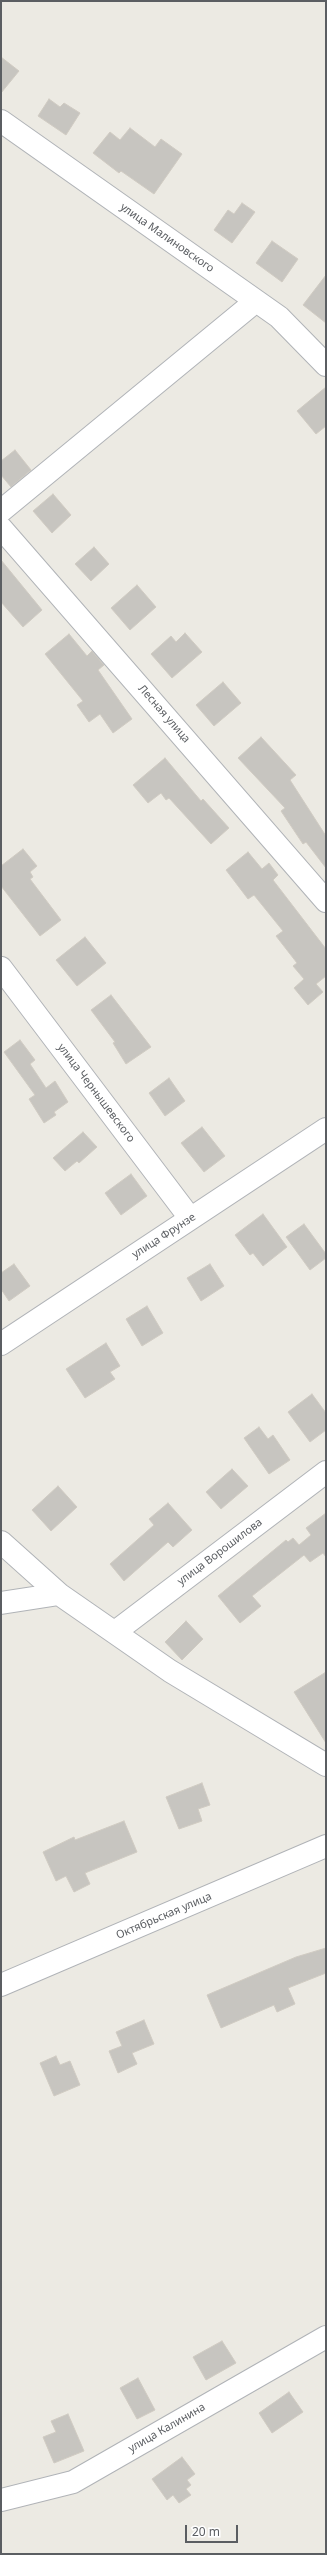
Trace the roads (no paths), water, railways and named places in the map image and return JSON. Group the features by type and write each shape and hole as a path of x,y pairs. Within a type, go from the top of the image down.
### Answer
{"street":[{"name":"улица Малиновского","path":"1,121 279,317 326,365"},
{"path":"1,511 256,301"},
{"name":"Лесная улица","path":"1,528 326,901"},
{"name":"улица Чернышевского","path":"1,968 190,1218"},
{"name":"улица Фрунзе","path":"1,1344 326,1129"},
{"name":"улица Ворошилова","path":"115,1632 326,1472"},
{"path":"1,1542 59,1594 170,1671 326,1765"},
{"path":"1,1603 59,1594"},
{"name":"Октябрьская улица","path":"1,1985 326,1846"},
{"name":"улица Калинина","path":"1,2500 73,2482 326,2337"}]}
